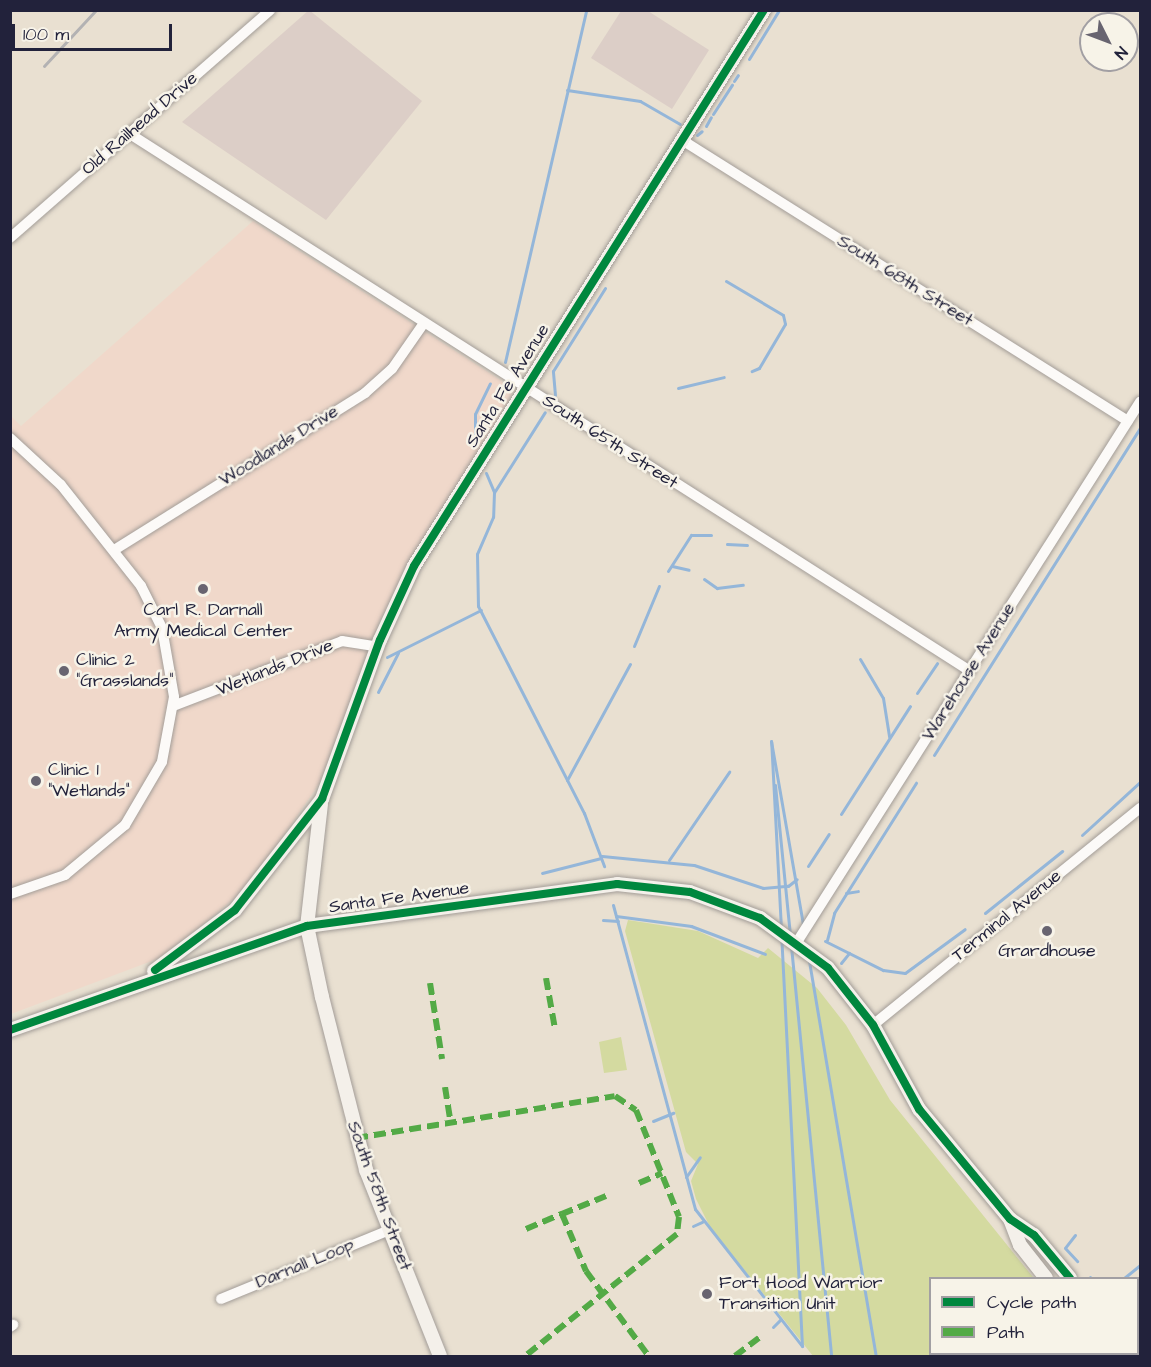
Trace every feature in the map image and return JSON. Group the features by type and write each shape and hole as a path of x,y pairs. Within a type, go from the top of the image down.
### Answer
{"street":[{"name":"Old Railhead Drive","path":"10,238 270,10"},
{"name":"Santa Fe Avenue","path":"322,799 378,647 414,566 524,387 764,10"},
{"name":"South 65th Street","path":"130,134 970,671"},
{"name":"South 68th Street","path":"682,140 1128,421"},
{"name":"Woodlands Drive","path":"114,550 376,385 424,323"},
{"name":"Warehouse Avenue","path":"797,942 1140,402"},
{"path":"10,438 61,485 114,550 149,598 162,628 173,706 159,768 125,825 65,875 10,894"},
{"name":"Wetlands Drive","path":"173,706 342,641 378,647"},
{"path":"134,984 235,909 282,856 322,799"},
{"name":"South 58th Street","path":"322,799 307,926 356,1138 389,1230 440,1356"},
{"name":"Terminal Avenue","path":"873,1025 1140,808"},
{"name":"Santa Fe Avenue","path":"10,1030 134,984 307,926 630,883 728,903 797,942 841,981 873,1025 919,1109 1010,1219"},
{"path":"1010,1219 1020,1245 1045,1277"},
{"path":"1010,1219 1034,1235 1069,1277"},
{"name":"Darnall Loop","path":"221,1299 389,1230"}],"shaded area":[{"path":"309,10 422,101 326,220 182,122"},
{"path":"621,11 648,11 709,50 672,109 591,58"},
{"name":"Carl R. Darnall Army Medical Center","path":"253,221 502,381 511,394 509,401 411,559 380,620 321,781 249,886 165,956 11,1014 10,415 21,426"}],"green space":[{"path":"628,920 698,931 758,958 768,948 817,988 846,1025 890,1100 1033,1277 929,1277 929,1355 959,1355 813,1356 710,1227 696,1199 691,1181 698,1164 686,1152 625,931"},
{"path":"621,1037 627,1070 604,1073 599,1042"}],"waterway":[{"path":"505,362 586,10"},
{"path":"749,59 779,10"},
{"path":"734,81 738,75"},
{"path":"713,114 732,85"},
{"path":"567,90 640,101 680,124"},
{"path":"706,126 711,117"},
{"path":"697,135 702,131"},
{"path":"726,281 783,315 785,324 759,368 752,371"},
{"path":"555,395 553,371 605,288"},
{"path":"678,388 724,377"},
{"path":"475,438 475,414 490,383"},
{"path":"495,491 545,412"},
{"path":"934,755 1140,428"},
{"path":"486,473 494,492 493,517 477,554 478,606 584,813 604,866"},
{"path":"668,571 691,535 711,535"},
{"path":"727,544 747,545"},
{"path":"672,566 689,570"},
{"path":"704,579 717,588 743,585"},
{"path":"634,646 659,586"},
{"path":"387,657 481,610"},
{"path":"378,692 398,653"},
{"path":"860,659 883,698 889,737"},
{"path":"917,693 937,663"},
{"path":"567,780 630,664"},
{"path":"841,814 910,706"},
{"path":"781,929 771,741 803,925"},
{"path":"669,860 729,772"},
{"path":"1082,835 1140,782"},
{"path":"827,940 834,913 916,783"},
{"path":"775,785 790,934"},
{"path":"808,866 829,834"},
{"path":"985,913 1062,851"},
{"path":"602,856 694,865 763,888 788,886 797,879"},
{"path":"542,873 601,858"},
{"path":"846,893 858,891"},
{"path":"613,905 695,1209 802,1346 781,938"},
{"path":"616,916 691,926 765,954"},
{"path":"603,920 618,921"},
{"path":"825,941 883,970 905,973 965,929"},
{"path":"791,946 831,1356"},
{"path":"841,963 849,953"},
{"path":"809,961 876,1356"},
{"path":"653,1121 673,1113"},
{"path":"686,1177 700,1157"},
{"path":"693,1226 702,1222"},
{"path":"1075,1235 1065,1248 1077,1261"},
{"path":"1125,1277 1140,1265"},
{"path":"773,1327 780,1320"}],"railway":[{"path":"44,66 96,10"}],"marked path":[{"path":"546,978 555,1029"},
{"path":"430,983 442,1059"},
{"path":"445,1087 450,1120"},
{"path":"356,1138 615,1096 636,1110 679,1217 677,1234 525,1356"},
{"path":"639,1183 662,1173"},
{"path":"606,1196 562,1214 586,1271 648,1355"},
{"path":"526,1229 562,1214"},
{"path":"735,1356 759,1338"}],"cycle path":[{"path":"155,970 235,910 322,799 380,640 414,566 764,10"},
{"path":"10,1030 307,926 617,884 690,892 760,918 828,968 873,1025 919,1109 1010,1219 1034,1235 1069,1277"}],"place":[{"name":"Carl R. Darnall Army Medical Center","path":"203,589"},
{"name":"Clinic 2 \"Grasslands\"","path":"64,671"},
{"name":"Clinic 1 \"Wetlands\"","path":"36,781"},
{"name":"Grardhouse","path":"1047,931"},
{"name":"Fort Hood Warrior Transition Unit","path":"707,1294"}]}
